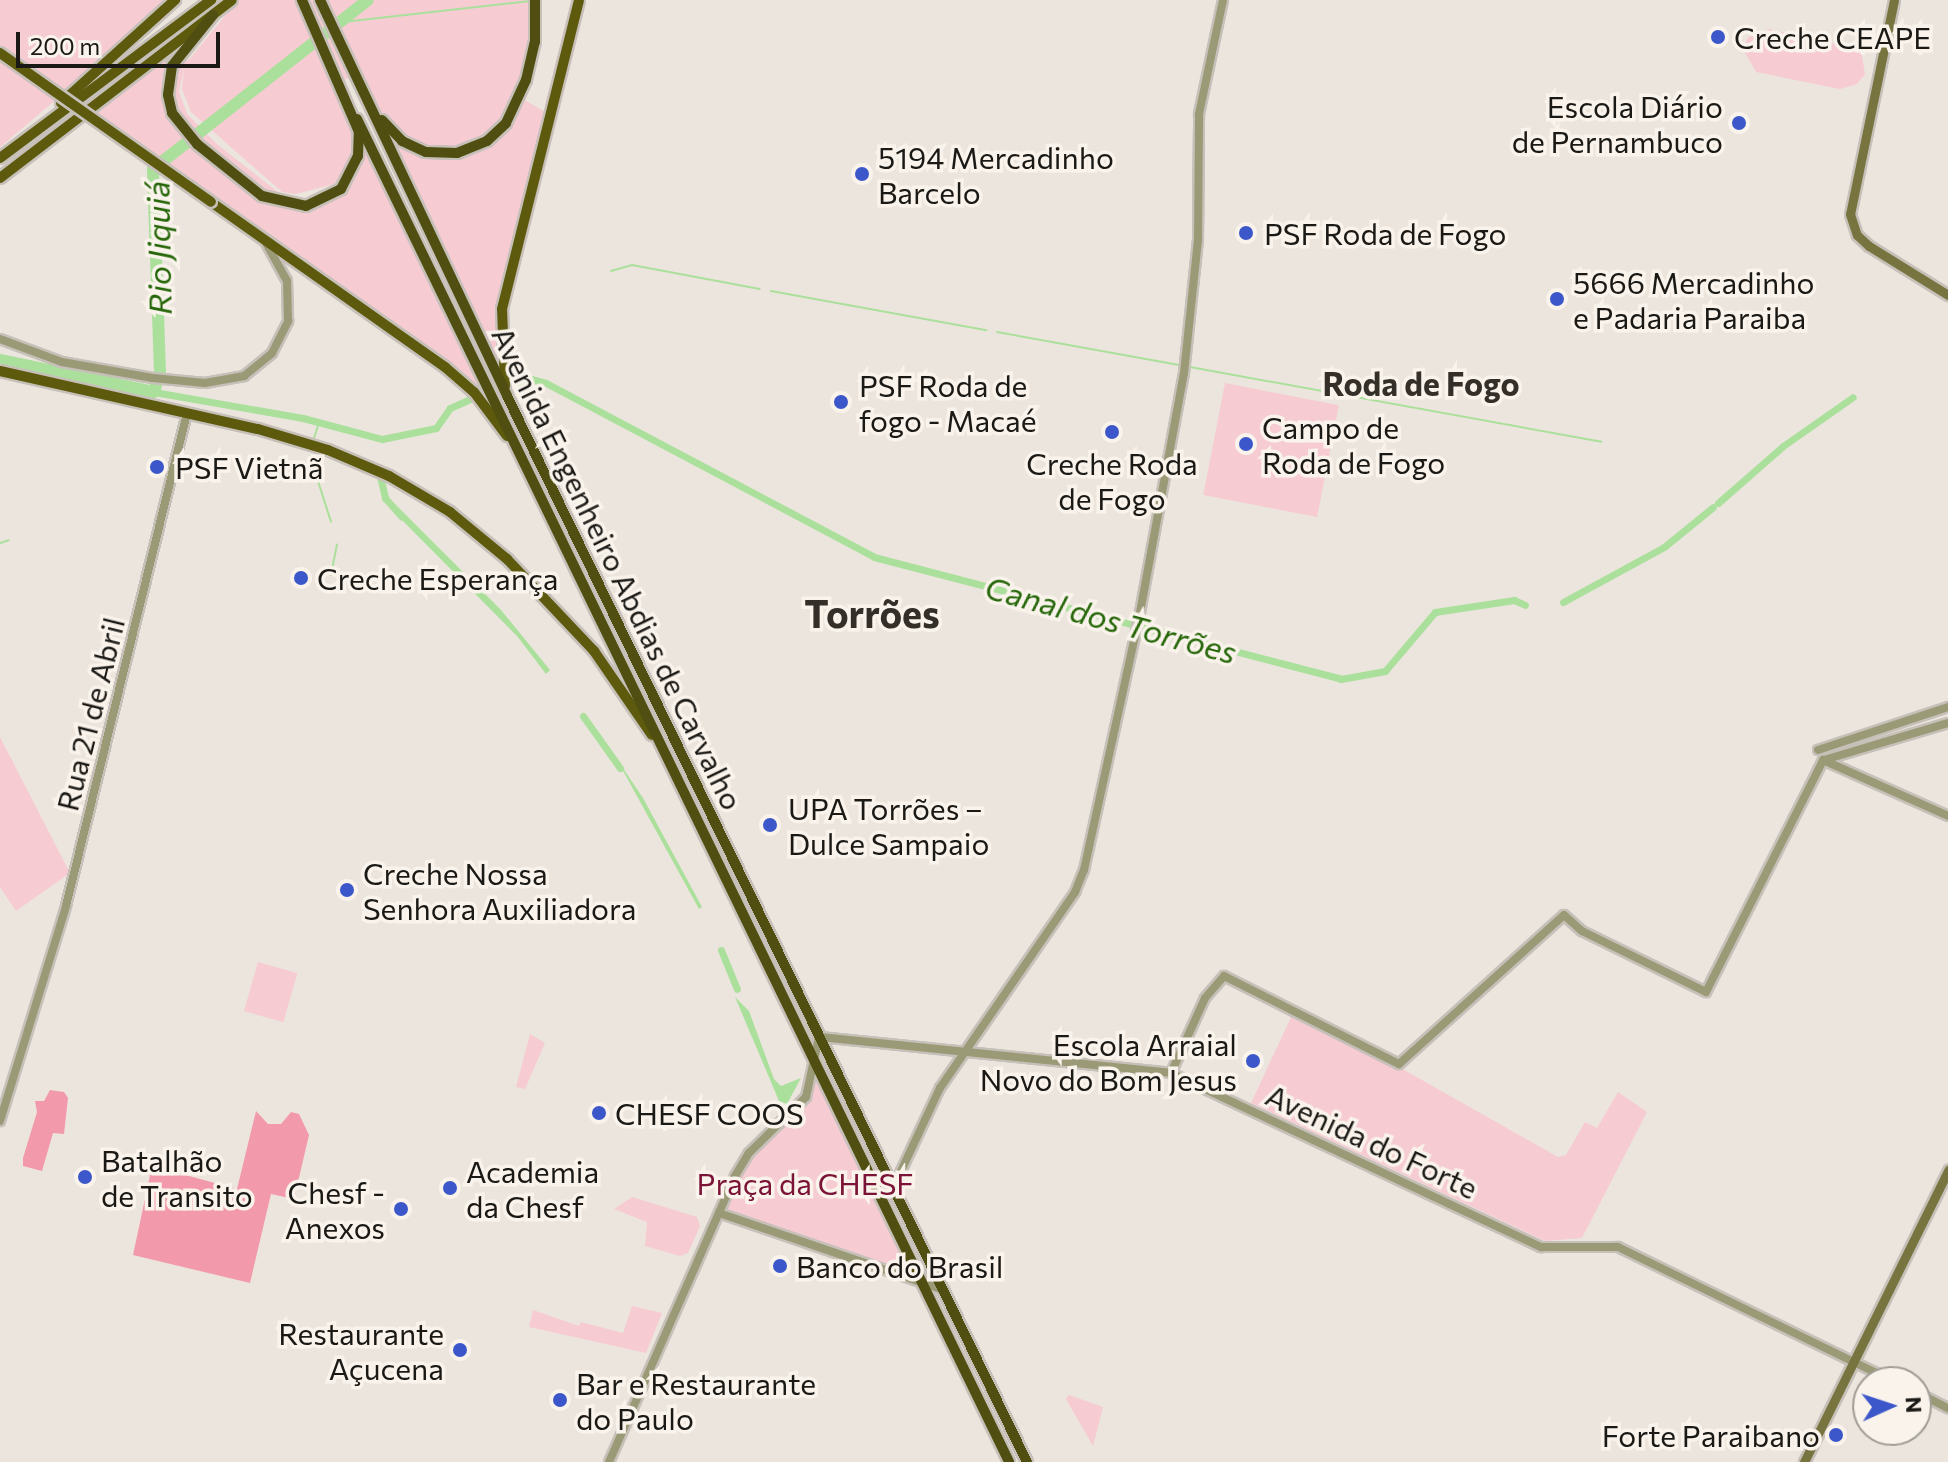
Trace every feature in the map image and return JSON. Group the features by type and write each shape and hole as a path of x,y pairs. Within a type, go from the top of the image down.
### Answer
{"highway":[{"name":"Avenida Engenheiro Abdias de Carvalho","path":"302,0 507,436 625,671 1009,1462"},
{"name":"Avenida Engenheiro Abdias de Carvalho","path":"320,0 507,396 1027,1462"},
{"path":"365,94 392,133 413,148 446,154 482,145 506,123 526,80 535,42 535,4"},
{"path":"213,15 168,77 169,102 178,122 220,164 274,202 316,204 341,189 353,169 357,119"}],"main road":[{"path":"0,156 175,0"},
{"path":"0,156 211,0"},
{"path":"0,178 232,0"},
{"path":"507,396 502,309 573,23 576,0"},
{"path":"1894,0 1851,200 1852,225 1861,239 1948,295"},
{"name":"Avenida Engenheiro Abdias de Carvalho","path":"0,53 445,367 483,402 507,436"},
{"path":"0,371 187,413 328,450 389,476 450,512 507,559 589,644 665,754"},
{"path":"1804,1462 1948,1170"}],"street":[{"path":"894,1186 897,1170 962,1051 1077,888 1102,801 1184,373 1198,239 1199,114 1223,0"},
{"path":"0,339 62,362 159,379 205,383 236,379 254,369 280,343 288,321 289,290 276,257 255,231"},
{"name":"Rua 21 de Abril","path":"0,1121 31,1026 153,566 187,413"},
{"path":"1818,750 1948,707"},
{"path":"1171,1073 1205,998 1224,976 1399,1064 1564,915 1582,931 1706,992 1823,760 1948,723"},
{"path":"1823,760 1948,816"},
{"path":"609,1462 719,1213 749,1153 803,1103 819,1037"},
{"name":"Avenida do Forte","path":"819,1037 1171,1073 1541,1247 1618,1247 1865,1366"},
{"path":"719,1213 944,1290"},
{"path":"922,1282 936,1274"}],"green space":[{"path":"0,0 174,0 0,147"},
{"path":"238,0 536,0 519,97 547,113 505,286 504,388 360,85 361,75 341,80 353,121 353,158 334,184 296,194 282,192 191,112 182,89 184,69 179,91 187,114 218,145 283,196 304,199 320,197 353,177 363,157 361,114 488,391 477,390 90,114 192,37 187,62"},
{"path":"1769,29 1861,50 1865,74 1857,84 1840,89 1756,72 1743,49 1748,37"},
{"path":"1225,383 1339,405 1317,517 1203,495"},
{"path":"0,737 70,873 16,911 0,887"},
{"path":"258,962 297,973 283,1022 244,1011"},
{"path":"1292,1015 1399,1067 1558,1157 1566,1155 1585,1122 1597,1128 1618,1092 1647,1112 1582,1238 1545,1241 1251,1103"},
{"path":"530,1034 545,1043 525,1089 516,1087"},
{"name":"Praça da CHESF","path":"813,1079 817,1080 908,1272 725,1212 748,1163 803,1109"},
{"path":"632,1197 697,1217 700,1226 688,1253 680,1256 645,1246 647,1222 614,1209"},
{"path":"632,1306 662,1313 646,1353 529,1327 533,1310 579,1326 581,1322 623,1333"},
{"path":"1069,1395 1103,1407 1093,1446 1066,1399"}],"shaded area":[{"path":"398,507 501,610 550,670 546,674 517,636 395,513"},
{"path":"616,758 643,798 702,907 699,909"},
{"path":"735,997 749,1011 774,1079 781,1086 801,1078 787,1104 779,1101"},
{"path":"50,1090 64,1092 68,1098 64,1134 53,1133 42,1171 23,1166 23,1158 37,1112 35,1101 44,1101"},
{"path":"256,1111 268,1124 281,1124 291,1112 299,1114 309,1135 294,1199 271,1194 250,1283 133,1255 152,1166 237,1189"}],"waterway":[{"name":"Rio Jiquiá","path":"0,360 154,392 160,372 153,169 368,0"},
{"path":"343,22 529,1"},
{"path":"611,271 632,265 760,289"},
{"path":"771,291 986,330"},
{"path":"997,332 1179,365"},
{"path":"1190,367 1601,442"},
{"name":"Canal dos Torrões","path":"519,383 531,379 546,383 874,557 1341,679 1385,671 1435,612 1514,600 1525,605"},
{"path":"154,392 303,418 382,439 436,428 450,408 470,399"},
{"path":"1718,503 1783,446 1853,397"},
{"path":"314,438 319,423"},
{"path":"310,456 331,522"},
{"path":"380,476 385,498 402,517"},
{"name":"Canal dos Torrões","path":"1563,602 1664,547 1713,507"},
{"path":"0,543 9,540"},
{"path":"331,575 337,545"},
{"path":"583,716 620,768"},
{"path":"721,950 737,989"}],"place":[{"name":"Creche CEAPE","path":"1718,37"},
{"name":"Escola Diário de Pernambuco","path":"1739,123"},
{"name":"5194 Mercadinho Barcelo","path":"862,174"},
{"name":"PSF Roda de Fogo","path":"1246,233"},
{"name":"5666 Mercadinho e Padaria Paraiba","path":"1557,299"},
{"name":"PSF Roda de fogo - Macaé","path":"841,402"},
{"name":"Creche Roda de Fogo","path":"1112,432"},
{"name":"Campo de Roda de Fogo","path":"1246,444"},
{"name":"PSF Vietnã","path":"157,467"},
{"name":"Creche Esperança","path":"301,578"},
{"name":"UPA Torrões – Dulce Sampaio","path":"770,825"},
{"name":"Creche Nossa Senhora Auxiliadora","path":"347,890"},
{"name":"Escola Arraial Novo do Bom Jesus","path":"1253,1061"},
{"name":"CHESF COOS","path":"599,1113"},
{"name":"Batalhão de Transito","path":"85,1177"},
{"name":"Academia da Chesf","path":"450,1188"},
{"name":"Chesf - Anexos","path":"401,1209"},
{"name":"Banco do Brasil","path":"780,1266"},
{"name":"Restaurante Açucena","path":"460,1350"},
{"name":"Bar e Restaurante do Paulo","path":"560,1400"},
{"name":"Forte Paraibano","path":"1836,1435"}],"district":[{"name":"Roda de Fogo","path":"1421,383"},
{"name":"Torrões","path":"872,613"}]}
